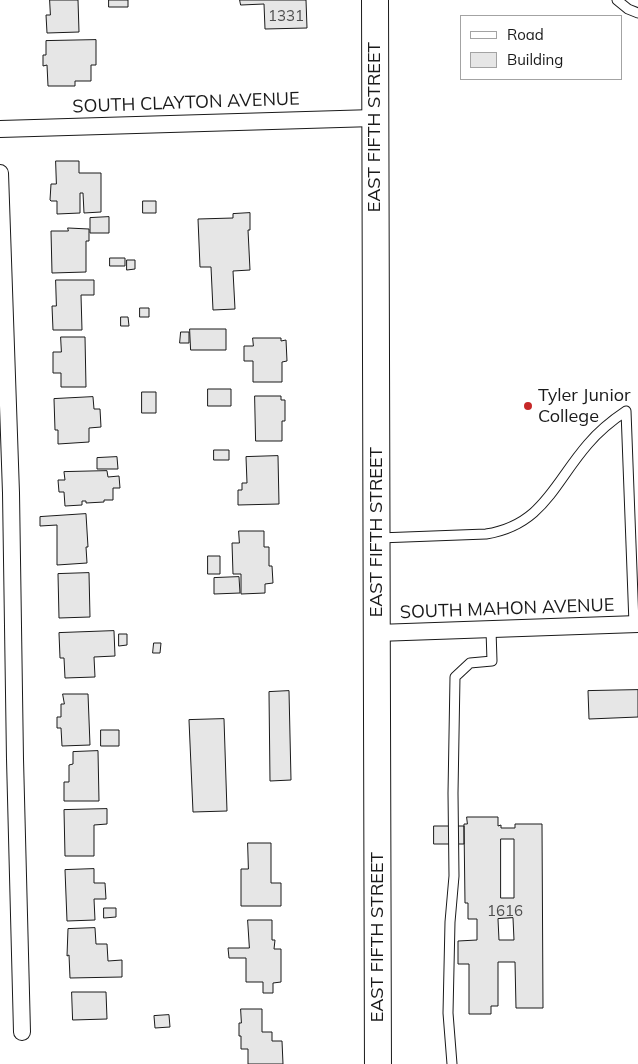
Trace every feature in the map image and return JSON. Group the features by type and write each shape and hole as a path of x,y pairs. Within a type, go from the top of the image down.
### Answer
{"main road":[{"name":"EAST FIFTH STREET","path":"375,0 378,1064"}],"street":[{"name":"SOUTH CLAYTON AVENUE","path":"0,129 374,118"},
{"path":"0,175 6,493 7,759 22,1032"},
{"name":"SOUTH MAHON AVENUE","path":"377,633 636,624"}],"lane":[{"path":"617,0 638,13"},
{"path":"376,538 486,534 502,532 516,526 529,518 549,497 587,445 599,432 626,412 636,624"},
{"path":"452,1064 448,1024 450,922 454,876 453,793 456,677 470,663 492,661 491,630"}],"building":[{"path":"50,0 78,0 79,32 47,33 46,15 50,15"},
{"path":"109,0 128,0 128,7 109,7"},
{"path":"240,0 306,0 307,28 265,29 264,4 241,5"},
{"path":"96,40 96,65 91,65 91,81 75,81 75,86 48,86 47,65 43,66 43,55 46,55 46,41"},
{"path":"56,161 79,161 79,173 101,173 101,212 84,213 83,193 80,193 80,213 57,214 57,201 50,200 51,184 56,184"},
{"path":"143,201 156,201 156,213 143,213"},
{"path":"250,213 250,230 248,230 250,270 233,271 235,309 213,310 211,267 200,267 198,219 233,218 233,214"},
{"path":"109,217 109,233 90,233 90,218"},
{"path":"68,228 89,229 89,241 86,241 86,272 52,273 51,231 68,231"},
{"path":"110,258 125,258 125,266 110,266"},
{"path":"127,260 135,260 135,269 127,270"},
{"path":"56,280 94,280 94,295 81,295 82,330 53,330 52,306 56,306"},
{"path":"140,308 149,308 149,317 140,317"},
{"path":"121,317 128,317 129,326 121,326"},
{"path":"190,329 226,329 226,350 191,350"},
{"path":"181,332 189,332 189,343 180,343"},
{"path":"61,337 85,337 86,387 61,387 61,373 53,373 53,352 61,352"},
{"path":"253,338 281,338 281,341 286,340 287,361 282,362 282,382 253,382 253,361 244,361 244,346 253,346"},
{"path":"208,389 231,389 231,406 208,406"},
{"path":"142,392 156,392 156,413 142,413"},
{"path":"255,396 281,396 281,400 285,400 285,421 282,421 282,441 256,441"},
{"path":"93,397 94,409 100,409 101,427 89,428 89,442 58,444 58,430 55,430 54,399"},
{"path":"214,450 229,450 229,460 214,460"},
{"path":"278,456 279,504 238,505 238,490 242,490 242,483 247,483 246,457"},
{"path":"117,457 118,469 97,469 97,458"},
{"path":"107,471 108,477 119,476 120,488 113,488 113,500 86,503 86,501 82,501 82,505 65,506 64,492 59,492 58,480 65,480 64,472"},
{"path":"86,514 87,563 57,565 57,525 40,526 40,517"},
{"path":"239,531 264,531 264,547 269,547 269,566 272,566 273,583 265,584 265,593 241,594 241,574 233,574 232,543 239,543"},
{"path":"208,556 220,556 220,574 208,574"},
{"path":"89,573 90,617 59,618 58,574"},
{"path":"239,577 240,593 214,594 214,578"},
{"path":"114,631 115,656 94,657 95,677 65,678 64,658 60,658 59,633"},
{"path":"119,634 127,634 127,645 119,646"},
{"path":"154,643 161,643 160,653 153,653"},
{"path":"638,690 638,717 589,719 588,691"},
{"path":"289,691 291,780 270,781 269,692"},
{"path":"63,694 88,694 90,745 62,746 61,728 57,728 57,717 61,717 61,704 64,704"},
{"path":"224,719 227,811 193,812 189,720"},
{"path":"101,730 119,730 119,746 101,746"},
{"path":"98,751 99,801 64,801 64,782 69,782 69,765 73,764 73,752"},
{"path":"107,809 107,824 94,825 94,856 65,856 64,810"},
{"path":"467,817 498,817 498,826 501,825 501,828 515,828 515,824 542,824 543,1008 516,1008 515,962 498,962 498,1006 491,1006 491,1014 469,1014 469,964 458,964 458,941 477,940 477,919 468,919 468,903 465,903 464,824 467,824","holes":["501,839 514,839 514,898 501,898","513,918 514,940 499,940 498,919"]},
{"path":"434,826 464,826 464,844 434,844"},
{"path":"248,843 271,843 271,883 281,883 281,906 241,906 241,869 248,869"},
{"path":"94,869 94,883 105,883 106,899 94,899 95,920 67,921 65,870"},
{"path":"104,908 116,908 116,917 104,918"},
{"path":"248,920 272,920 272,940 275,940 274,949 281,949 281,982 273,983 273,993 263,993 263,982 246,982 246,958 229,958 228,948 249,948"},
{"path":"95,928 96,944 107,944 108,961 122,960 122,977 70,978 69,955 67,956 68,929"},
{"path":"72,992 106,992 107,1019 73,1020"},
{"path":"241,1009 262,1009 262,1032 272,1032 272,1041 282,1041 283,1064 248,1064 248,1049 241,1049 241,1036 239,1036"},
{"path":"169,1015 170,1027 155,1028 154,1016"}],"place":[{"name":"Tyler Junior College","path":"528,406"}]}
